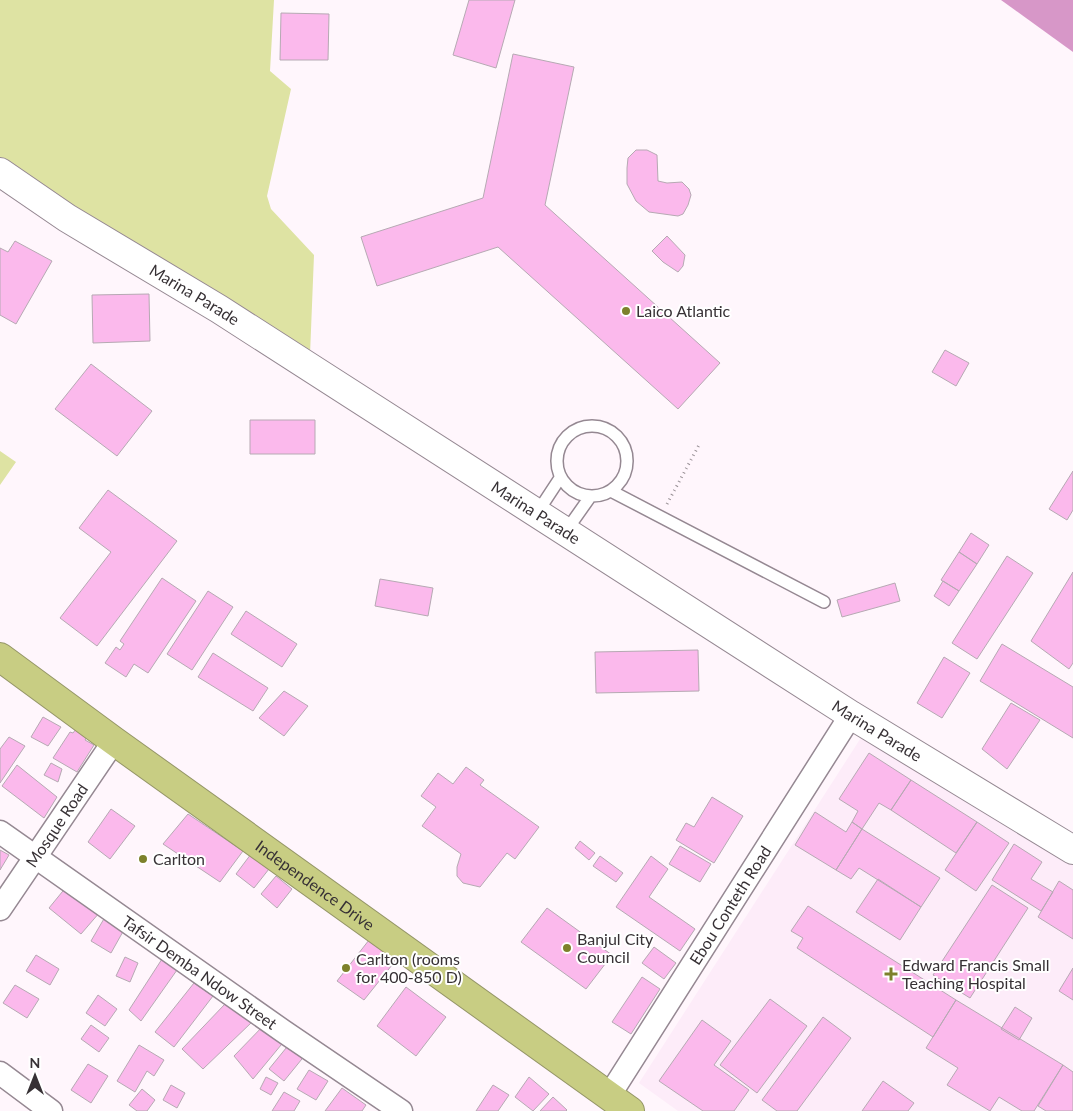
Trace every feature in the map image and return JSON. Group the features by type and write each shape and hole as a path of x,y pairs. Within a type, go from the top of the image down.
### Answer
{"highway":[{"name":"Independence Drive","path":"0,657 114,741 619,1103"}],"street":[{"name":"Marina Parade","path":"0,172 68,218 219,309 851,715 1073,850"},
{"name":"Ebou Conteth Road","path":"619,1103 851,715"},
{"name":"Mosque Road","path":"0,909 34,856 114,741"},
{"name":"Tafsir Demba Ndow Street","path":"0,832 401,1111"},
{"path":"0,1073 51,1111"}],"lane":[{"path":"588,426 600,427 611,431 620,439 626,450 626,473 620,483 604,495 590,497 576,493 567,487 560,478 556,468 556,456 560,445 567,435 577,429 588,426"},
{"path":"537,513 560,478"},
{"path":"611,491 824,602"},
{"path":"566,531 590,497"}],"path":[{"path":"660,516 699,445"}],"shaded area":[{"path":"1001,0 1073,0 1073,52"},
{"name":"Edward Francis Small Teaching Hospital","path":"864,733 1073,865 1073,1111 678,1111 639,1083"}],"green space":[{"path":"0,0 274,0 270,71 291,89 267,196 271,209 314,255 310,355 0,164"},
{"path":"0,451 16,462 0,485"}],"building":[{"path":"469,0 515,0 496,68 453,55"},
{"path":"281,13 329,14 328,60 280,60"},
{"path":"513,54 574,67 545,205 720,363 678,409 498,247 377,286 361,237 483,198"},
{"path":"636,150 647,150 657,155 658,181 667,183 682,182 689,189 691,195 683,214 678,216 649,212 636,201 627,184 627,168 628,158"},
{"path":"667,236 685,255 683,266 678,272 663,262 652,251"},
{"path":"15,241 52,261 16,324 0,315 0,248 8,252"},
{"path":"149,294 150,341 93,343 92,295"},
{"path":"945,350 969,363 956,386 932,372"},
{"path":"91,364 152,411 117,456 55,409"},
{"path":"250,420 315,420 315,454 250,454"},
{"path":"1073,471 1073,510 1067,520 1049,509"},
{"path":"108,490 177,541 97,646 60,618 111,552 79,528"},
{"path":"971,533 989,545 977,564 959,552"},
{"path":"959,552 977,564 959,591 941,580"},
{"path":"1007,556 1033,573 977,659 952,643"},
{"path":"1073,572 1073,663 1069,669 1031,641"},
{"path":"162,578 196,601 148,673 134,664 126,677 105,663 116,647 120,650 124,644 120,641"},
{"path":"380,579 433,588 428,616 375,606"},
{"path":"943,581 959,591 949,606 934,596"},
{"path":"895,583 900,601 842,617 837,600"},
{"path":"208,591 233,607 192,670 167,654"},
{"path":"246,611 297,644 282,667 231,634"},
{"path":"1002,644 1073,687 1073,738 980,681"},
{"path":"698,650 699,691 596,693 595,652"},
{"path":"213,653 268,688 253,711 198,677"},
{"path":"944,657 970,673 942,718 917,703"},
{"path":"284,691 308,706 284,736 259,718"},
{"path":"1011,703 1040,720 1007,769 982,749"},
{"path":"43,717 61,727 48,746 31,737"},
{"path":"76,729 88,735 85,740 94,745 77,772 53,758 70,732 73,733"},
{"path":"9,737 25,746 0,783 0,749"},
{"path":"869,753 911,780 891,810 879,803 862,829 852,822 858,811 839,799"},
{"path":"51,763 62,769 58,782 44,775"},
{"path":"17,765 57,797 44,818 2,786"},
{"path":"466,767 484,780 480,785 539,827 515,859 507,853 480,887 463,883 457,876 457,867 461,854 422,826 436,807 421,796 438,773 453,784"},
{"path":"911,780 977,822 956,853 891,810"},
{"path":"712,797 743,816 714,863 676,840 686,823 694,827"},
{"path":"111,809 135,826 110,859 88,842"},
{"path":"815,812 846,832 852,822 862,829 836,870 795,845"},
{"path":"188,814 243,851 220,882 163,844"},
{"path":"977,822 1009,843 976,891 945,870"},
{"path":"862,829 940,878 921,907 859,868 851,879 836,870"},
{"path":"580,841 595,853 589,860 575,848"},
{"path":"1014,844 1042,862 1031,879 1053,892 1041,911 992,880"},
{"path":"680,846 711,864 700,882 669,864"},
{"path":"0,850 9,855 0,870"},
{"path":"251,854 269,869 254,888 236,874"},
{"path":"600,856 623,873 616,882 593,866"},
{"path":"651,856 668,869 649,897 695,929 680,951 616,907"},
{"path":"276,876 292,889 277,908 261,894"},
{"path":"878,879 921,907 900,940 856,912"},
{"path":"1059,881 1073,890 1073,939 1038,917"},
{"path":"992,885 1028,908 970,998 933,975"},
{"path":"67,886 100,912 81,934 49,908"},
{"path":"808,906 956,1000 933,1037 797,948 803,938 791,931"},
{"name":"Banjul City Council","path":"547,908 612,955 586,989 521,942"},
{"path":"105,917 125,928 111,953 91,941"},
{"path":"369,940 396,960 364,1000 337,981"},
{"path":"654,947 676,963 664,979 642,963"},
{"path":"36,955 59,969 50,985 26,971"},
{"path":"125,957 138,963 130,982 116,976"},
{"path":"162,959 177,970 141,1021 129,1010"},
{"path":"1073,968 1073,1000 1059,991"},
{"path":"642,977 660,989 631,1034 612,1022"},
{"path":"194,983 213,996 174,1047 155,1032"},
{"path":"15,985 39,999 27,1018 3,1003"},
{"path":"406,987 446,1017 416,1056 377,1026"},
{"path":"98,995 117,1009 105,1026 86,1013"},
{"path":"770,999 807,1026 757,1093 720,1065"},
{"path":"956,1000 1063,1065 1034,1111 1022,1111 999,1097 990,1111 947,1085 958,1068 926,1048"},
{"path":"225,1004 252,1022 203,1069 182,1049"},
{"path":"1015,1007 1032,1018 1019,1040 1001,1029"},
{"path":"823,1017 851,1038 797,1111 777,1111 762,1100"},
{"path":"702,1020 731,1041 714,1065 749,1090 734,1111 703,1111 659,1081"},
{"path":"266,1023 286,1039 253,1079 234,1056"},
{"path":"91,1025 109,1038 99,1052 81,1039"},
{"path":"291,1042 306,1054 284,1081 269,1069"},
{"path":"139,1045 164,1060 154,1076 147,1071 135,1092 117,1081"},
{"path":"88,1064 108,1076 91,1103 71,1090"},
{"path":"1063,1065 1073,1072 1073,1111 1046,1111 1038,1106"},
{"path":"309,1070 328,1081 316,1100 297,1089"},
{"path":"266,1077 278,1083 271,1095 260,1089"},
{"path":"529,1077 549,1094 533,1111 515,1097"},
{"path":"883,1081 914,1103 908,1111 862,1111"},
{"path":"171,1085 185,1093 177,1108 163,1100"},
{"path":"493,1085 509,1095 498,1111 476,1111"},
{"path":"342,1088 366,1105 362,1111 325,1111"},
{"path":"142,1089 155,1100 147,1111 137,1111 129,1105"},
{"path":"284,1092 300,1101 294,1111 272,1111"},
{"path":"553,1097 567,1110 540,1111"}],"place":[{"name":"Laico Atlantic","path":"626,311"},
{"name":"Carlton","path":"143,859"},
{"name":"Banjul City Council","path":"567,948"},
{"name":"Carlton (rooms for 400-850 D)","path":"346,968"},
{"name":"Edward Francis Small Teaching Hospital","path":"891,974"}]}
